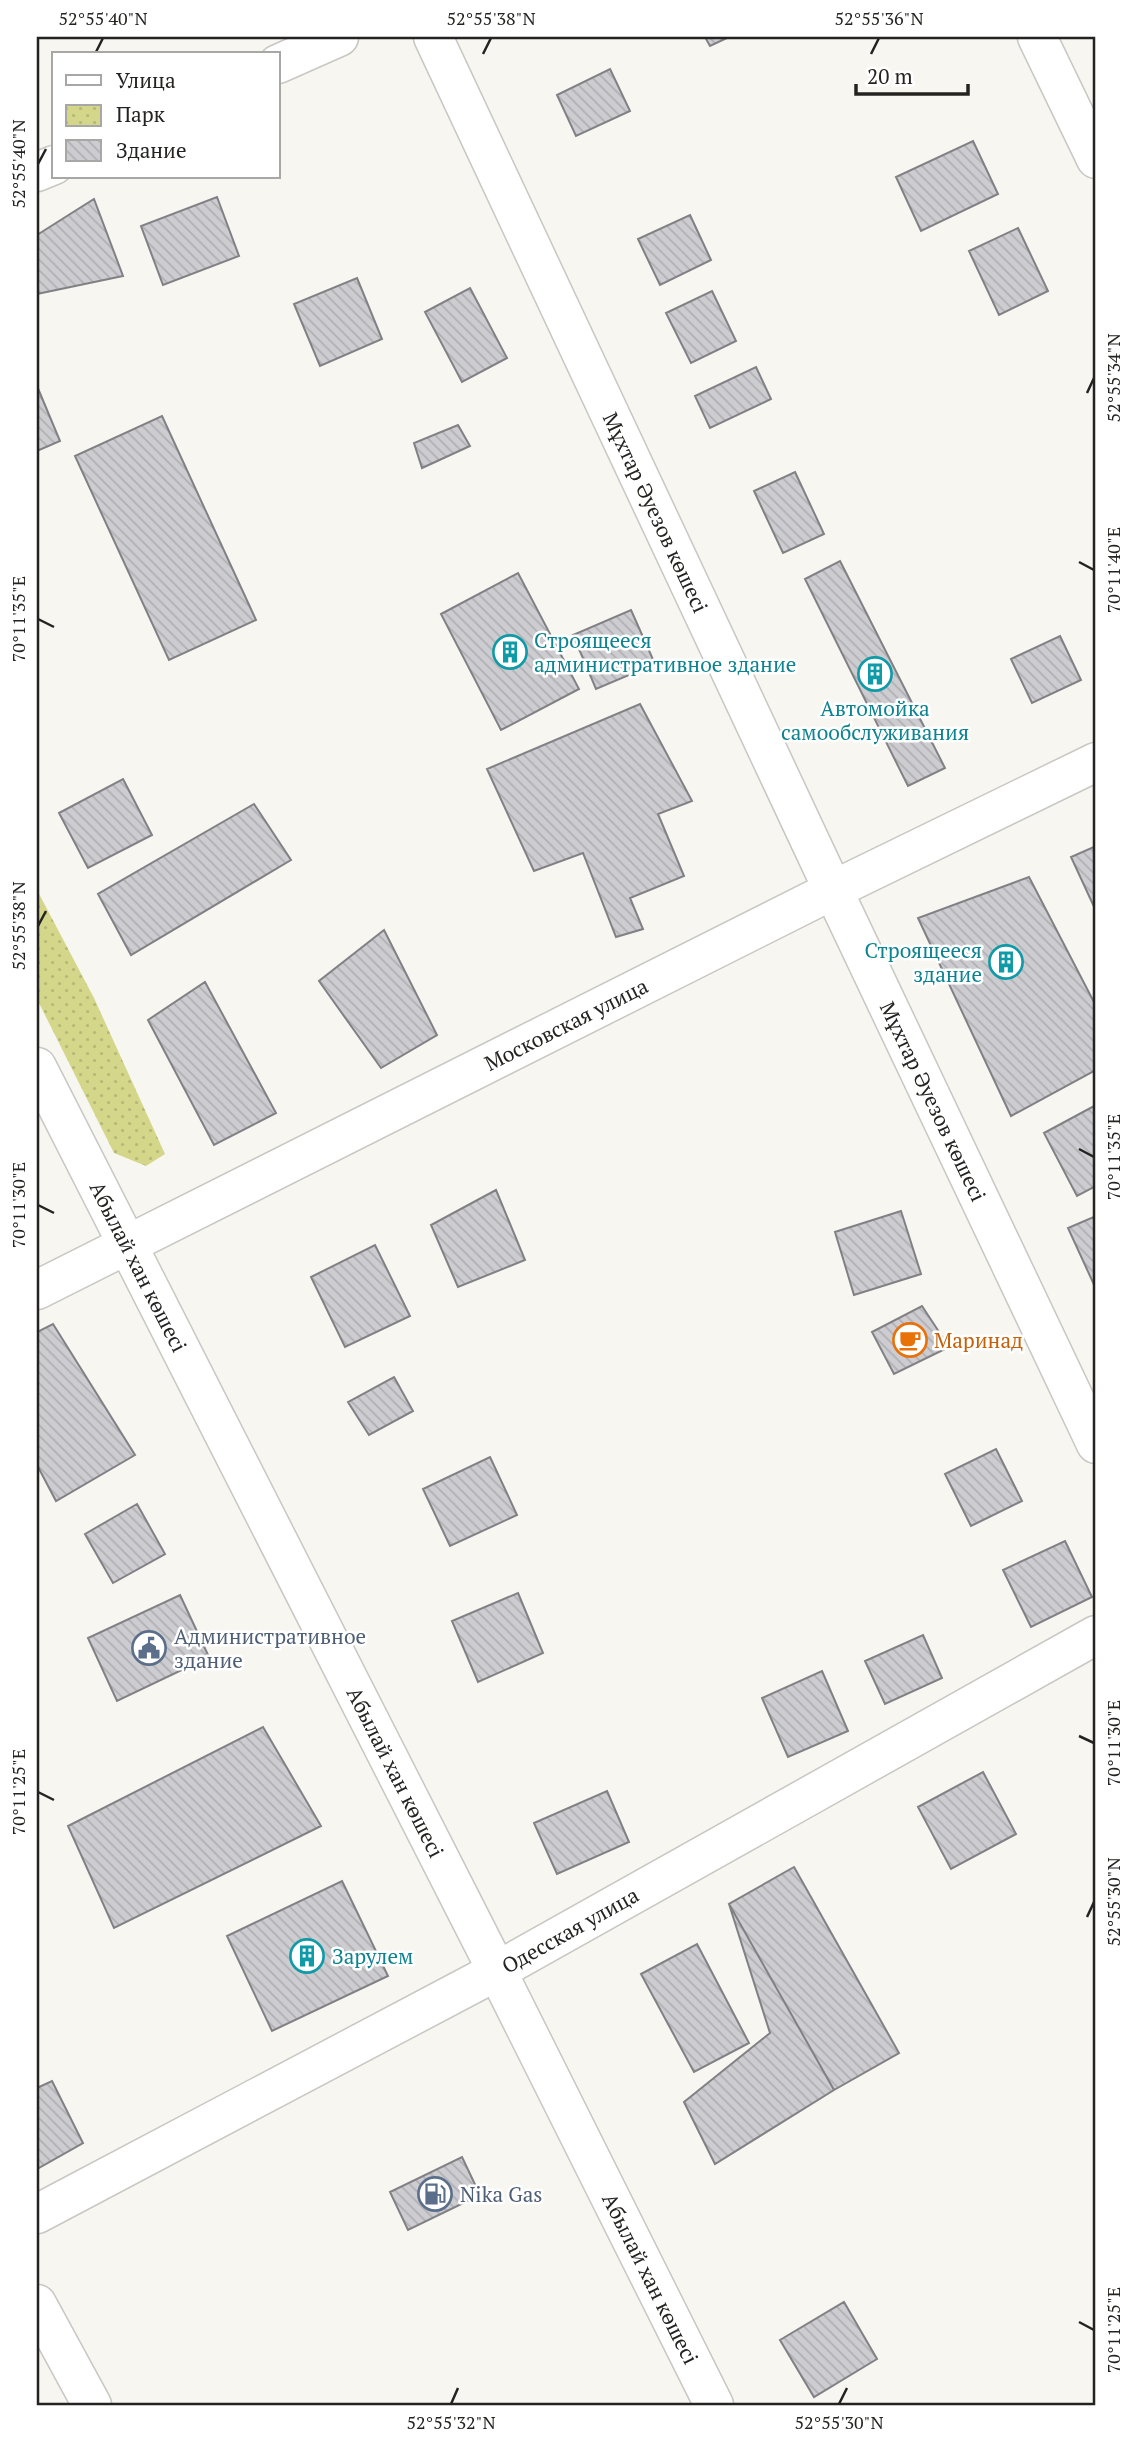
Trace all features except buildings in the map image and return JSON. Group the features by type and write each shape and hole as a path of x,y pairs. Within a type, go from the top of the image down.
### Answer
{"street":[{"path":"280,63 339,37"},
{"name":"Мұхтар Әуезов көшесі","path":"433,37 1096,1444"},
{"path":"1037,37 1096,159"},
{"name":"Московская улица","path":"37,1290 833,890 1096,762"},
{"name":"Абылай хан көшесі","path":"37,1067 497,1971 714,2405"},
{"name":"Одесская улица","path":"37,2214 497,1971 1096,1635"},
{"path":"37,2304 92,2405"}],"green space":[{"path":"37,890 94,998 165,1154 146,1166 114,1153 37,999"}],"place":[{"name":"Строящееся административное здание","path":"510,652"},
{"name":"Автомойка самообслуживания","path":"875,674"},
{"name":"Строящееся здание","path":"1006,962"},
{"name":"Маринад","path":"910,1340"},
{"name":"Административное здание","path":"149,1648"},
{"name":"Зарулем","path":"307,1956"},
{"name":"Nika Gas","path":"435,2194"}]}
